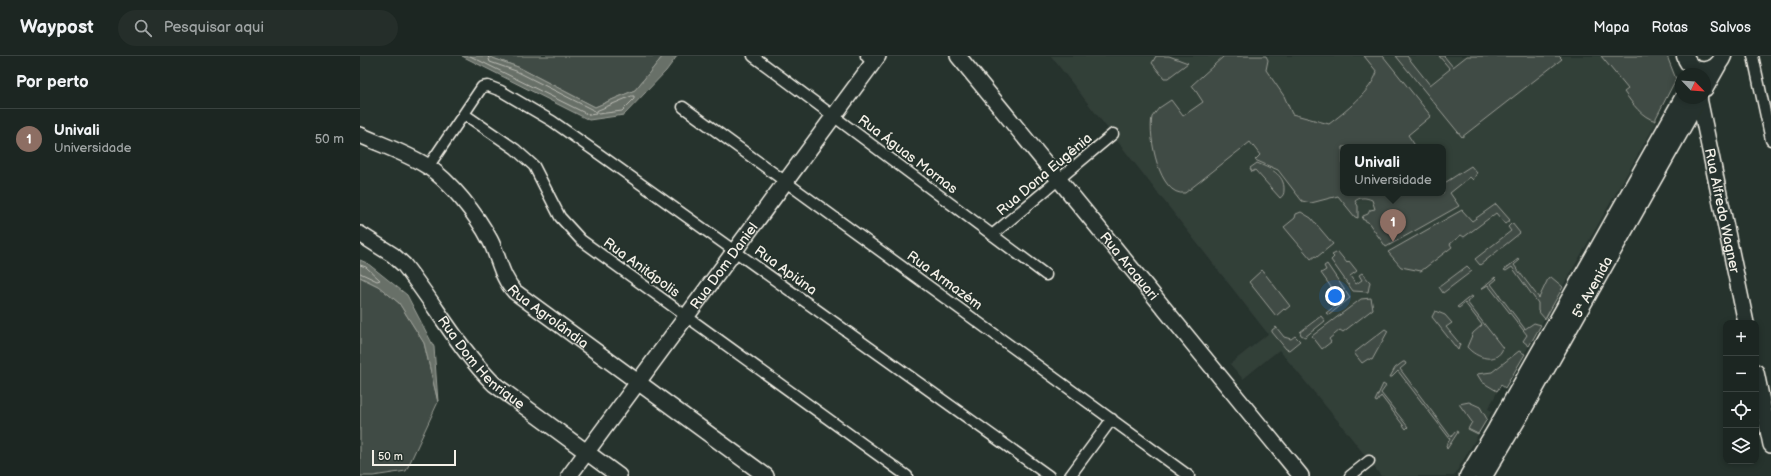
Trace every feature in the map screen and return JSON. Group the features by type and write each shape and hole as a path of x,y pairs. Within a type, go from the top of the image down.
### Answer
{"main road":[{"path":"1687,65 1706,71 1720,61"},
{"path":"1711,77 1720,61"},
{"name":"5ª Avenida","path":"1468,476 1680,104"},
{"name":"5ª Avenida","path":"1484,476 1522,412 1696,104"}],"street":[{"name":"Rua Águas Mornas","path":"753,56 1046,275"},
{"name":"Rua Araquari","path":"958,56 1301,476"},
{"path":"1753,56 1771,140"},
{"name":"Rua Dom Daniel","path":"569,476 834,117 872,58"},
{"name":"Rua Apiúna","path":"464,114 482,87 488,86 501,91 552,121 1049,476"},
{"name":"Rua Alfredo Wagner","path":"1700,104 1745,320"},
{"name":"Rua Armazém","path":"683,107 1189,476"},
{"path":"428,167 464,114"},
{"name":"Rua Anitápolis","path":"464,114 515,149 534,166 560,216 581,240 907,476"},
{"name":"Rua Dona Eugênia","path":"992,235 1113,134"},
{"name":"Rua Agrolândia","path":"360,135 402,153 428,167 447,184 482,227 490,240 507,282 515,292 766,476"},
{"name":"Rua Dom Henrique","path":"360,234 393,254 404,265 459,342 494,384 619,476"},
{"path":"1759,387 1771,445"},
{"path":"1070,476 1112,419"},
{"path":"1350,476 1369,461"}],"shaded area":[{"path":"487,56 663,56 635,90 595,107 518,67"},
{"path":"1051,56 1667,56 1675,76 1675,81 1656,118 1656,123 1505,388 1501,385 1488,409 1492,411 1454,476 1381,476 1279,350 1243,379 1230,364 1268,334"},
{"path":"1156,56 1169,56 1188,63 1168,78 1164,78 1152,63"},
{"path":"1224,56 1266,56 1268,60 1266,70 1284,96 1292,114 1329,124 1357,101 1374,79 1377,72 1364,56 1383,56 1431,116 1408,135 1414,144 1340,144 1340,196 1446,196 1446,182 1471,166 1477,173 1473,180 1470,177 1450,193 1459,206 1386,247 1368,222 1362,219 1363,216 1368,214 1370,210 1375,209 1372,200 1363,198 1355,201 1358,206 1358,218 1355,217 1338,196 1311,203 1302,201 1278,170 1255,160 1260,155 1250,142 1185,193 1176,192 1168,185 1157,164 1152,137 1152,117 1159,108 1171,100 1183,116 1203,102 1192,85"},
{"path":"1396,56 1407,56 1430,85 1450,69 1439,56 1444,56 1453,67 1467,56 1559,56 1562,59 1462,137"},
{"path":"1601,56 1667,56 1675,76 1675,81 1656,118 1656,121 1646,116 1634,105 1624,92 1628,89"},
{"path":"1257,163 1275,172 1282,180 1284,184 1284,191 1280,198 1255,170 1252,172 1250,168"},
{"path":"1496,204 1510,220 1505,224 1496,213 1464,237 1461,235 1450,244 1452,247 1421,271 1401,267 1388,252 1462,210 1472,221"},
{"path":"1301,212 1311,218 1333,244 1317,257 1315,256 1311,259 1284,227 1295,218 1296,214"},
{"path":"1512,223 1520,233 1480,265 1475,259 1511,231 1508,227"},
{"path":"1338,252 1347,263 1349,261 1357,271 1350,276 1356,284 1362,280 1359,275 1362,273 1370,282 1368,292 1353,291 1331,260 1334,257 1332,255"},
{"path":"1518,259 1520,260 1514,265 1539,298 1548,279 1551,277 1563,287 1545,319 1538,311 1538,303 1512,267 1506,271 1504,270"},
{"path":"1327,264 1350,298 1329,315 1326,313 1341,301 1321,273 1326,270 1324,266"},
{"path":"1467,266 1472,271 1443,293 1439,287"},
{"path":"1262,270 1290,306 1276,316 1249,282"},
{"path":"360,277 378,286 399,303 424,343 438,402 406,471 373,476 360,476"},
{"path":"1495,277 1497,279 1491,284 1525,329 1534,323 1541,325 1529,346 1523,341 1527,335 1488,285 1481,289"},
{"path":"1471,296 1473,297 1467,302 1503,348 1496,357 1481,357 1467,347 1473,333 1482,325 1465,303 1459,308 1457,307"},
{"path":"1371,298 1373,309 1343,332 1340,330 1329,339 1331,342 1322,349 1312,336 1361,299"},
{"path":"1435,311 1445,315 1452,323 1446,327 1460,344 1458,350 1432,317"},
{"path":"1321,316 1325,321 1305,337 1301,335 1300,332"},
{"path":"1276,327 1284,337 1291,339 1295,336 1300,341 1289,350 1286,349 1272,332 1272,330"},
{"path":"1385,329 1388,331 1372,360 1368,359 1362,363 1354,353"},
{"path":"1519,351 1525,354 1505,388 1501,385 1497,391 1482,382 1477,374 1492,372"},
{"path":"1403,362 1406,364 1400,369 1451,437 1456,431 1458,432 1447,449 1446,446 1450,439 1398,371 1390,377 1395,368"},
{"path":"1383,384 1386,386 1381,393 1408,427 1406,429 1381,396 1377,402 1375,401"},
{"path":"1469,402 1480,407 1487,419 1478,434 1468,429 1472,422 1459,404"}],"water":[{"path":"462,56 487,56 518,67 595,107 635,90 663,56 677,56 666,71 624,115 589,120"},
{"path":"360,260 367,263 407,295 434,347 438,402 424,343 399,303 378,286 360,277"}],"place":[{"name":"Univali","path":"1393,242"}]}
